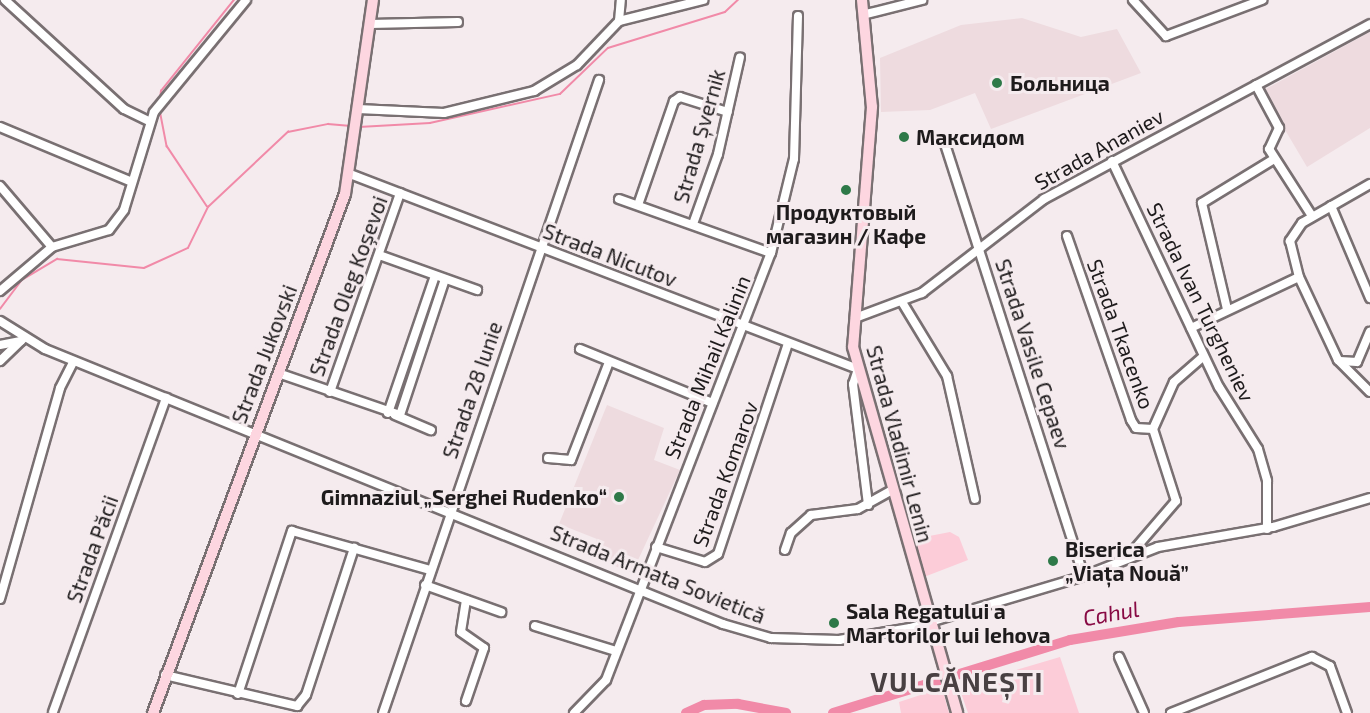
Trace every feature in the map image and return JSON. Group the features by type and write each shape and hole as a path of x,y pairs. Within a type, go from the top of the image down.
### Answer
{"main road":[{"name":"Strada Jukovski","path":"153,713 350,174 373,0"},
{"name":"Strada Vladimir Lenin","path":"862,0 866,14 872,107 855,318 858,369 890,491 957,713"}],"street":[{"path":"5,0 124,109 149,121"},
{"path":"0,291 52,247 109,230 124,210 149,121 246,0"},
{"path":"619,21 621,0"},
{"path":"358,114 444,114 534,92 577,65 619,21 703,0"},
{"path":"866,14 922,0"},
{"path":"1133,0 1166,36 1262,0"},
{"name":"Strada Mihail Kalinin","path":"576,712 601,691 771,253 793,167 798,16"},
{"path":"370,24 458,22"},
{"name":"Strada Ananiev","path":"855,318 902,302 934,285 1031,208 1112,161 1370,24"},
{"name":"Strada Șvernik","path":"693,224 728,112 740,57"},
{"name":"Strada 28 Iunie","path":"383,713 450,511 599,80"},
{"path":"1256,85 1279,128 1269,144 1274,159 1312,216"},
{"path":"638,205 674,101 680,97 728,112"},
{"path":"0,127 132,182"},
{"name":"Strada Vasile Cepaev","path":"945,144 1084,576"},
{"path":"1227,309 1202,203 1274,159"},
{"name":"Strada Ivan Turgheniev","path":"1112,161 1203,357 1258,449 1267,481 1267,529"},
{"name":"Strada Nicutov","path":"350,174 858,369"},
{"path":"1370,184 1312,216 1295,229 1290,241 1299,278 1338,360 1370,392"},
{"path":"0,186 52,247"},
{"name":"Strada Oleg Koşevoi","path":"330,392 382,256 400,193"},
{"path":"619,199 771,253"},
{"path":"1331,206 1370,298"},
{"name":"Strada Tkacenko","path":"1066,236 1131,420 1136,428 1153,429"},
{"path":"382,256 477,290"},
{"path":"392,414 435,276"},
{"path":"1191,328 1227,309 1299,278"},
{"path":"392,414 405,411 445,279"},
{"path":"902,302 947,376 975,499"},
{"name":"Strada Armata Sovietică","path":"0,321 22,339 74,361 640,586 723,624 771,638 855,638 929,622 1084,576 1158,547 1267,529 1370,498"},
{"path":"1338,360 1357,362 1370,332"},
{"path":"0,345 22,339"},
{"path":"0,361 22,339"},
{"name":"Strada Komarov","path":"656,547 705,562 718,554 788,343"},
{"path":"580,349 712,403"},
{"path":"1125,560 1176,501 1153,429 1174,382 1203,357"},
{"path":"0,599 60,388 74,361"},
{"path":"548,458 571,460 609,362"},
{"path":"858,369 852,384 868,505"},
{"path":"278,373 431,430"},
{"name":"Strada Păcii","path":"53,712 166,398"},
{"path":"785,550 791,533 811,515 868,505 890,491"},
{"path":"238,694 292,531 430,570"},
{"path":"165,675 287,706 301,704 354,548"},
{"path":"425,585 501,612"},
{"path":"466,600 461,632 484,648 466,701"},
{"path":"535,626 616,651"},
{"path":"1119,657 1144,713"},
{"path":"1171,713 1312,657 1323,658 1347,713"}],"shaded area":[{"name":"Больница","path":"1022,18 1081,37 1117,29 1141,73 991,129 975,93 930,110 881,112 880,58 961,25"},
{"path":"1370,32 1370,128 1307,167 1262,91"},
{"name":"Gimnaziul „Serghei Rudenko“","path":"607,405 664,428 654,460 680,470 632,573 590,556 597,539 559,524"},
{"path":"950,532 959,537 968,560 924,577 914,539"},
{"path":"1060,657 1079,713 968,713 959,687"},
{"path":"942,688 949,713 901,713 899,702"}],"waterway":[{"path":"160,99 161,91 234,0"},
{"path":"359,127 430,123 560,94 608,48 725,12 738,0"},
{"path":"160,110 167,146 207,206"},
{"path":"0,309 22,280 57,259 144,268 188,248 208,207 288,132 328,124 351,126"},
{"name":"Cahul","path":"833,713 1070,640 1179,622 1370,607"},
{"name":"Cahul","path":"686,713 704,705 738,704 786,713"}],"place":[{"name":"Больница","path":"997,83"},
{"name":"Максидом","path":"904,137"},
{"name":"Продуктовый магазин / Кафе","path":"846,190"},
{"name":"Gimnaziul „Serghei Rudenko“","path":"619,497"},
{"name":"Biserica „Viața Nouă”","path":"1053,561"},
{"name":"Sala Regatului a Martorilor lui Iehova","path":"834,623"}],"district":[{"name":"VULCĂNEȘTI","path":"957,682"}]}
